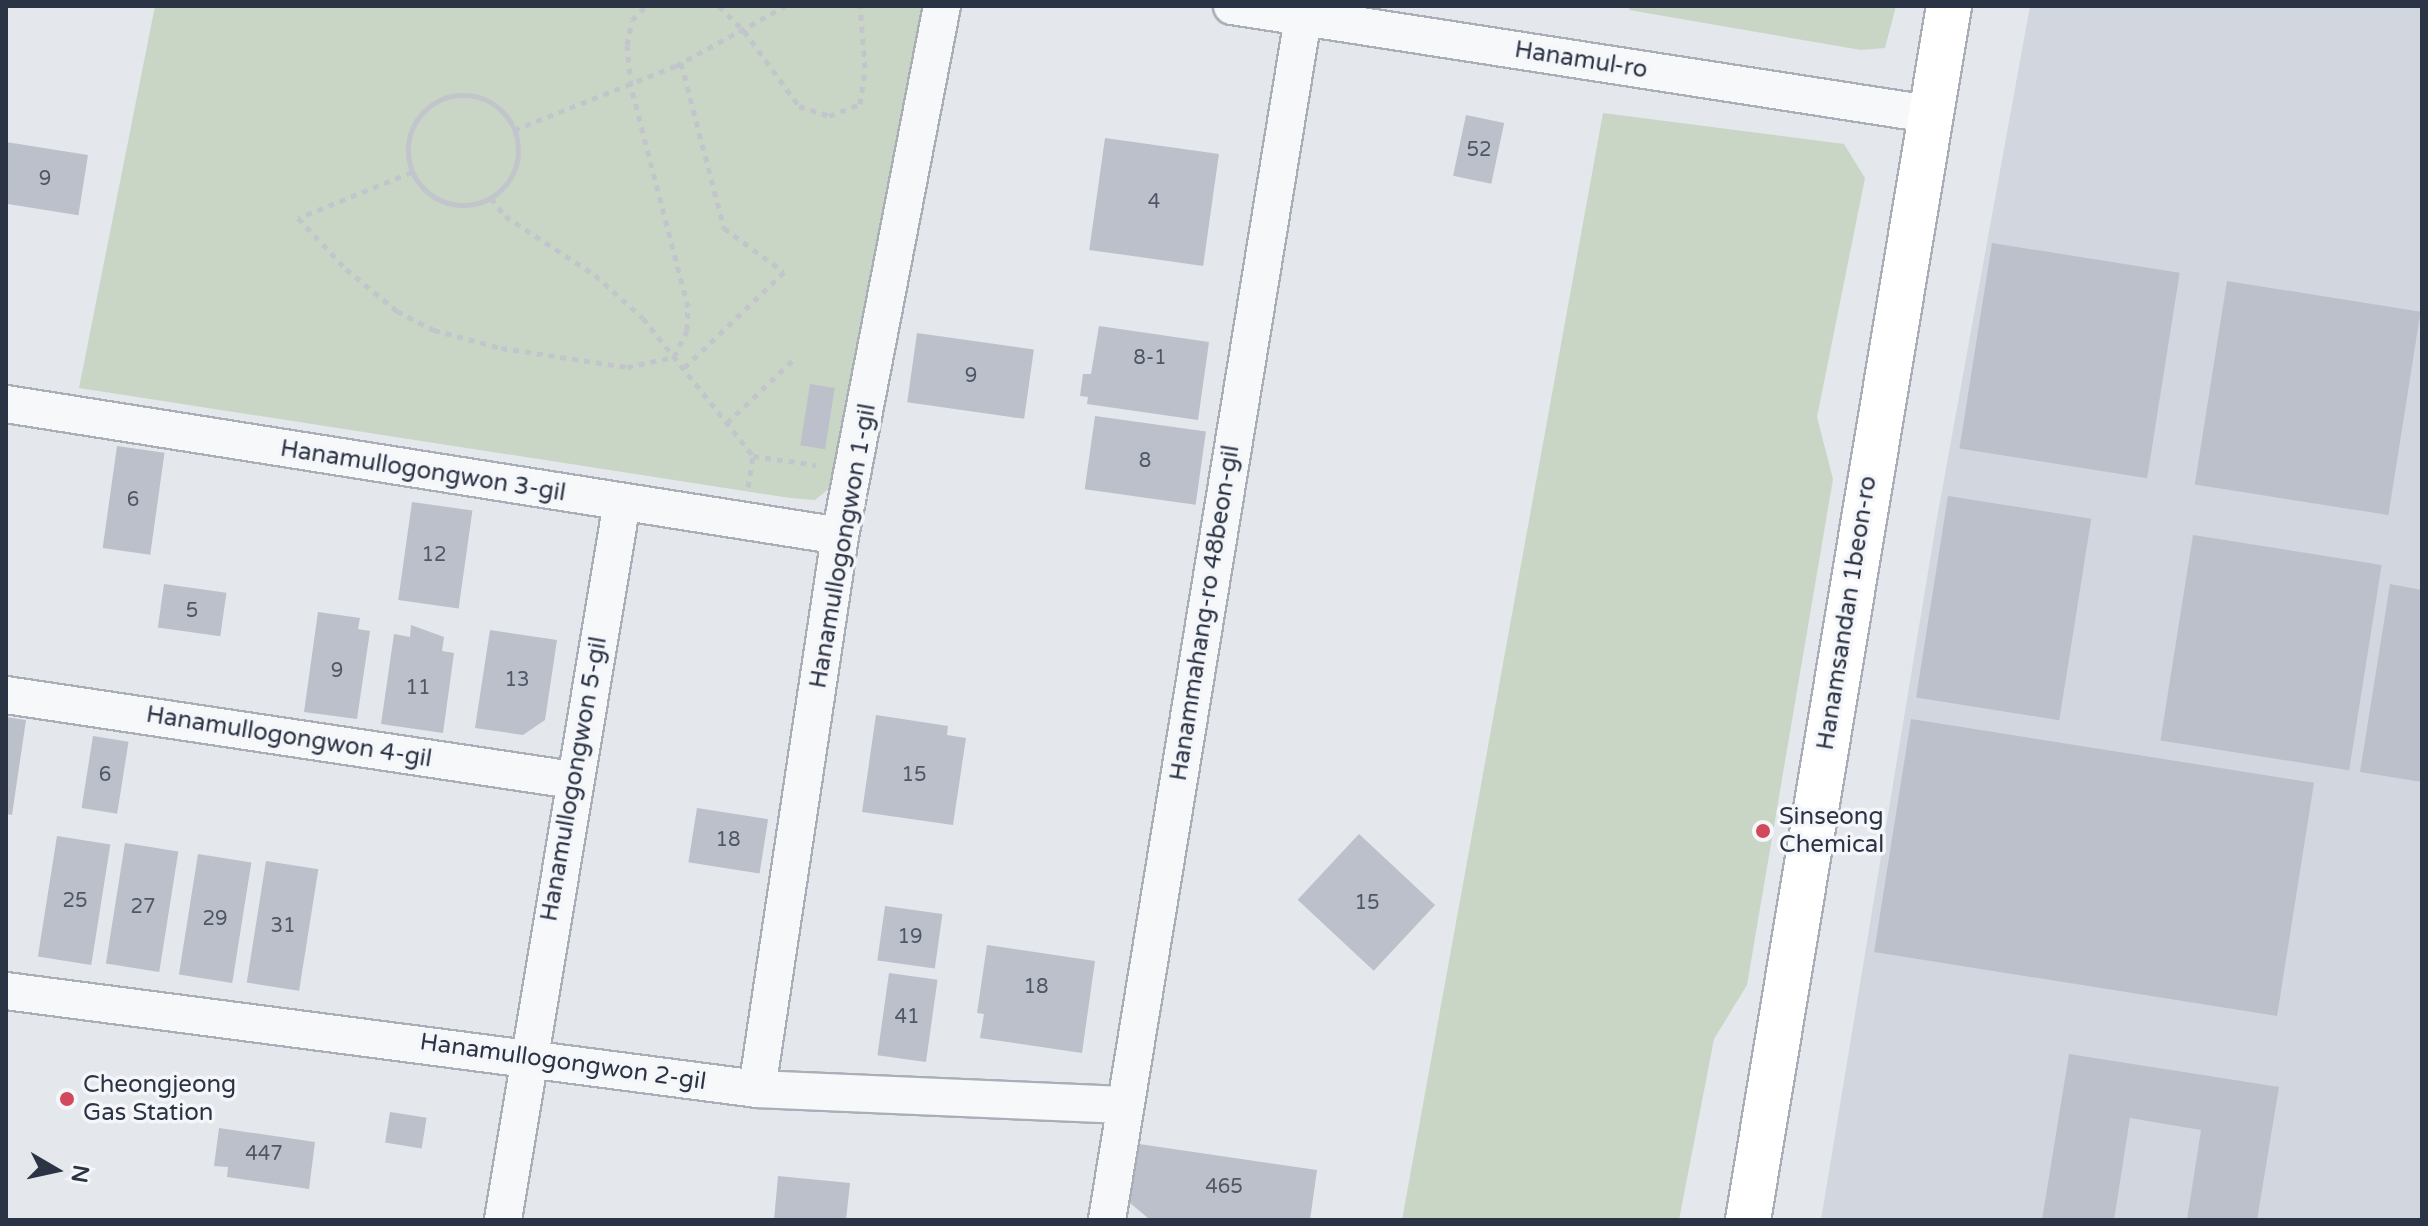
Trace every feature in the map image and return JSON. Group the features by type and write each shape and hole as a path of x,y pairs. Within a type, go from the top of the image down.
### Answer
{"street":[{"name":"Hanamullogongwon 1-gil","path":"757,1089 840,536 857,471 942,6"},
{"name":"Hanamul-ro","path":"1232,6 1304,12 1929,114"},
{"name":"Hanamsandan 1beon-ro","path":"1748,1220 1949,6"},
{"name":"Hanammahang-ro 48beon-gil","path":"1107,1220 1123,1105 1304,12"},
{"name":"Hanamullogongwon 3-gil","path":"6,404 840,536"},
{"name":"Hanamullogongwon 5-gil","path":"503,1220 573,780 622,502"},
{"name":"Hanamullogongwon 4-gil","path":"6,695 573,780"},
{"name":"Hanamullogongwon 2-gil","path":"6,991 529,1056 757,1089 1123,1105"}],"path":[{"path":"646,6 632,20 627,45 631,86 688,307 687,330 674,357"},
{"path":"719,6 744,31 799,106 829,116 860,104 865,68 860,6"},
{"path":"514,130 631,86 744,31 785,6"},
{"path":"681,63 724,228 784,272 683,369"},
{"path":"450,95 485,98 500,108 514,130 514,172 491,198 475,204 441,201 426,192 412,172 407,144 412,128 428,107 450,95"},
{"path":"412,172 298,218 397,311 434,330 501,348 627,367 674,357"},
{"path":"491,198 505,216 595,275 643,318 753,456 857,471"},
{"path":"727,423 794,359"}],"shaded area":[{"path":"2030,6 2422,6 2422,1220 1821,1220 1937,518"}],"green space":[{"path":"155,6 924,6 841,479 815,500 790,498 79,388"},
{"path":"1630,6 1896,6 1885,48 1861,50 1629,10"},
{"path":"1603,113 1844,144 1865,178 1817,417 1833,479 1747,985 1714,1039 1679,1220 1402,1220"}],"building":[{"path":"1466,115 1504,123 1491,184 1453,176"},
{"path":"1105,138 1219,154 1203,266 1089,250"},
{"path":"6,142 88,155 78,215 6,204"},
{"path":"1992,243 2180,273 2147,478 1959,448"},
{"path":"2227,281 2421,312 2388,515 2195,484"},
{"path":"1099,326 1209,342 1198,420 1087,404 1088,397 1080,396 1083,374 1091,374"},
{"path":"917,333 1034,349 1024,419 907,402"},
{"path":"810,384 835,388 825,449 800,445"},
{"path":"1095,416 1206,432 1196,505 1085,489"},
{"path":"117,446 165,453 150,555 103,548"},
{"path":"1948,496 2091,519 2059,720 1916,697"},
{"path":"412,502 472,510 459,609 398,600"},
{"path":"2193,535 2382,565 2349,770 2160,740"},
{"path":"164,584 226,593 220,636 158,628"},
{"path":"2390,584 2422,590 2422,782 2360,772"},
{"path":"318,612 360,618 358,629 370,631 357,719 304,712"},
{"path":"411,625 444,637 442,651 454,653 443,733 381,724 394,634 410,637"},
{"path":"490,630 557,640 545,720 523,735 475,728"},
{"path":"876,715 948,726 947,735 966,738 953,825 862,812"},
{"path":"6,717 26,720 12,815 6,814"},
{"path":"1911,719 2314,783 2277,1016 1874,952"},
{"path":"93,736 129,742 117,814 82,808"},
{"path":"697,808 768,819 760,874 688,862"},
{"path":"1359,834 1435,905 1374,971 1298,900"},
{"path":"57,836 110,844 91,965 38,956"},
{"path":"125,843 178,851 159,972 106,963"},
{"path":"198,854 251,862 232,983 179,974"},
{"path":"266,861 318,869 299,991 247,982"},
{"path":"885,906 942,914 935,969 877,960"},
{"path":"987,945 1095,961 1082,1053 980,1038 984,1014 977,1013"},
{"path":"889,973 938,980 926,1062 877,1055"},
{"path":"2069,1054 2279,1087 2257,1220 2187,1220 2201,1130 2130,1118 2114,1220 2042,1220"},
{"path":"390,1112 427,1118 422,1148 385,1143"},
{"path":"219,1128 315,1142 309,1189 227,1177 228,1167 214,1166"},
{"path":"1139,1144 1317,1170 1310,1220 1148,1218 1130,1203"},
{"path":"778,1176 850,1183 846,1220 774,1220"}],"place":[{"name":"Sinseong Chemical","path":"1763,831"},
{"name":"Cheongjeong Gas Station","path":"67,1099"}]}
